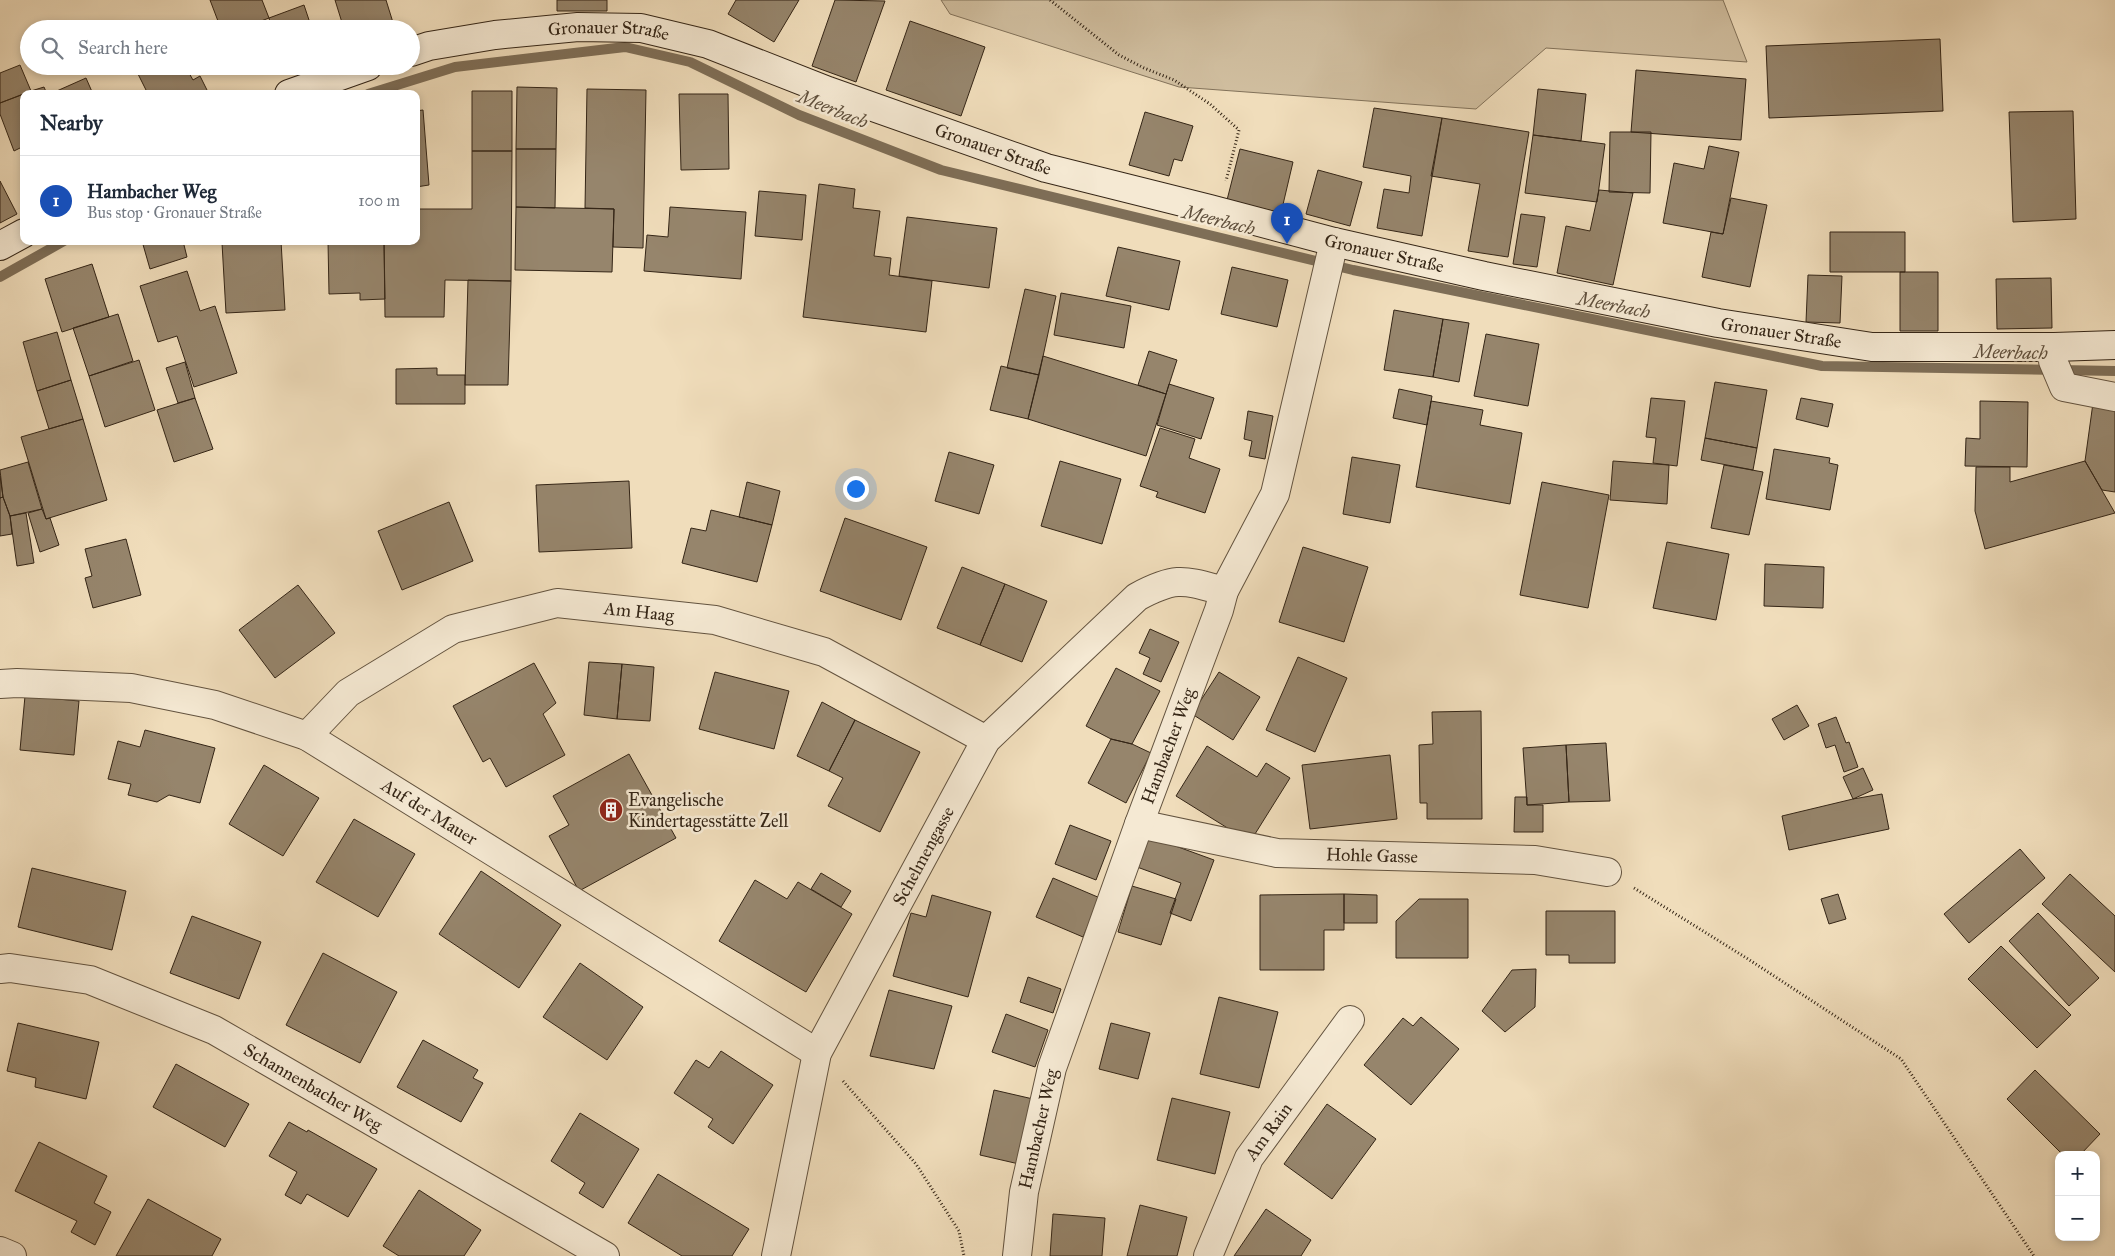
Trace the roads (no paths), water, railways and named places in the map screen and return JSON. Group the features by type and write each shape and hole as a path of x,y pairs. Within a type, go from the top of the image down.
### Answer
{"street":[{"name":"Gronauer Straße","path":"420,49 495,35 578,27 641,28 708,44 828,91 1046,168 1218,211 1330,260 1484,276 1718,323 1872,347 2056,362 2115,345"},
{"path":"300,90 343,75"},
{"path":"0,246 20,235"},
{"name":"Hambacher Weg","path":"1017,1256 1024,1192 1052,1068 1139,824 1219,610 1224,591 1275,494 1330,260"},
{"path":"2056,362 2064,387 2115,397"},
{"name":"Schelmengasse","path":"776,1256 817,1053 986,740 1137,597 1160,585 1184,581 1224,591"},
{"name":"Am Haag","path":"307,736 348,694 453,629 557,603 715,620 824,652 986,740"},
{"name":"Auf der Mauer","path":"0,684 17,683 131,688 215,705 307,736 817,1053"},
{"name":"Hohle Gasse","path":"1139,824 1277,853 1535,860 1607,872"},
{"name":"Schannenbacher Weg","path":"0,969 10,968 90,980 214,1030 605,1256"},
{"name":"Am Rain","path":"1208,1256 1249,1158 1350,1020"},
{"path":"0,1251 12,1256"}],"waterway":[{"name":"Meerbach","path":"381,90 455,67 625,47 690,62 799,115 941,170 1353,270 1822,366 2115,371"},
{"name":"Meerbach","path":"0,277 57,245"}],"place":[{"name":"Hambacher Weg","path":"1287,244"},
{"name":"Evangelische Kindertagesstätte Zell","path":"611,810"}]}
